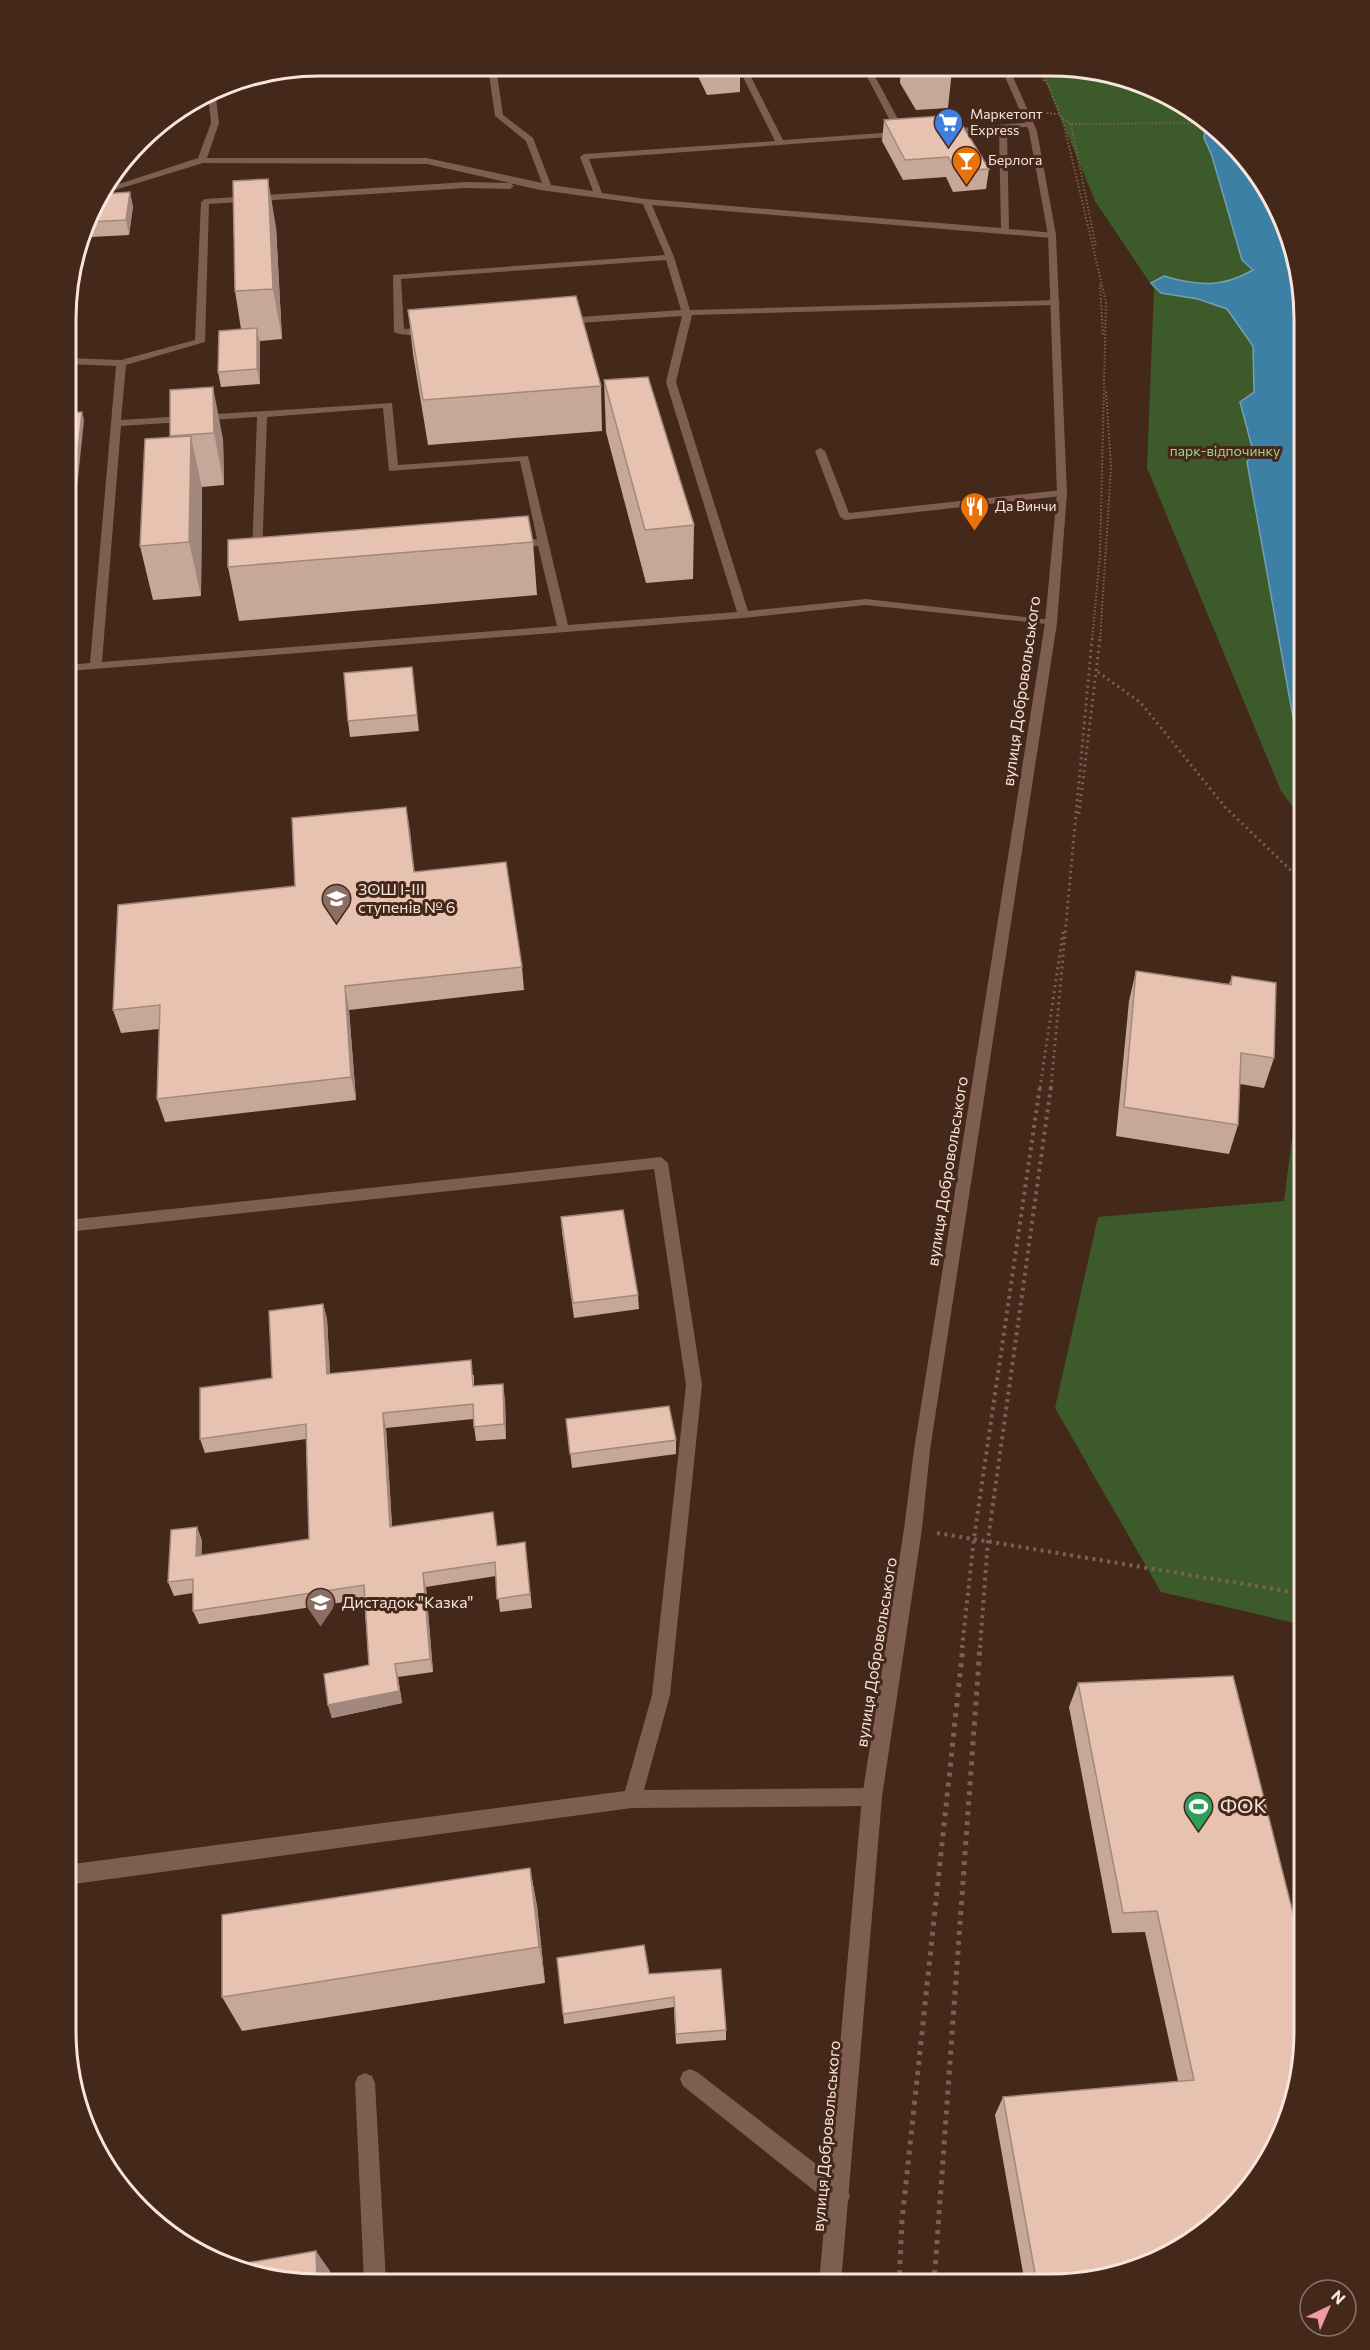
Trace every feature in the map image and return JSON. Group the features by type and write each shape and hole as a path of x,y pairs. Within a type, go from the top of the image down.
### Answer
{"street":[{"path":"493,76 500,116 530,140 548,187"},
{"path":"746,76 780,143"},
{"path":"871,76 901,134"},
{"name":"вулиця Добровольського","path":"831,2274 872,1797 913,1529 922,1450 1051,623 1062,493 1052,235 1030,124 1009,76"},
{"path":"202,160 215,123 213,102"},
{"path":"935,132 1030,124"},
{"path":"1003,127 1005,231"},
{"path":"599,195 584,157 912,133"},
{"path":"116,188 202,160 427,161 548,187 646,202 1052,235"},
{"path":"76,361 121,363 200,342 205,202 466,185 548,187"},
{"path":"646,202 670,257 687,315 671,382 744,615"},
{"path":"446,328 399,332 396,277 670,257"},
{"path":"551,322 1055,302"},
{"path":"96,665 121,363"},
{"path":"116,423 388,405 393,469 524,458 563,628"},
{"path":"262,414 257,567 269,566"},
{"path":"820,451 845,517 1062,493"},
{"path":"507,546 543,542"},
{"path":"76,667 744,615 866,602 1051,623"},
{"path":"76,1226 661,1163 694,1385 661,1695 632,1799"},
{"path":"76,1874 632,1799 872,1797"},
{"path":"690,2079 839,2196"},
{"path":"366,2083 375,2274"}],"path":[{"path":"1043,76 1058,114"},
{"path":"934,2274 988,1540 1049,1110 1100,555 1106,302 1064,125 1044,76"},
{"path":"1099,272 1071,124 1192,123"},
{"path":"899,2274 902,2221 974,1538 1098,672 1111,467 1105,364"},
{"path":"1098,672 1141,703 1225,807 1294,873"},
{"path":"913,1529 1294,1592"}],"green space":[{"name":"парк-відпочинку","path":"1043,76 1098,81 1128,89 1172,109 1198,127 1233,159 1243,172 1261,198 1281,242 1289,272 1294,320 1294,808 1281,791 1147,468 1154,289 1095,201"},
{"path":"1294,1122 1294,1623 1161,1592 1055,1408 1098,1217 1284,1201"}],"water":[{"path":"1205,132 1233,159 1261,198 1281,242 1289,272 1294,320 1294,723 1247,462 1253,451 1240,402 1254,392 1253,346 1227,309 1198,299 1161,293 1151,283 1164,276 1187,282 1209,284 1231,280 1253,270 1242,260 1212,156 1204,138"}],"building":[{"path":"956,115 989,169 956,171 948,157 905,160 884,120"},
{"path":"268,179 273,289 235,291 233,181"},
{"path":"130,192 126,220 98,221 109,198 112,193"},
{"path":"576,296 601,386 423,400 408,310"},
{"path":"257,328 257,369 218,372 219,331"},
{"path":"648,377 694,525 645,530 604,380"},
{"path":"213,387 214,433 170,436 170,390"},
{"path":"76,412 82,412 76,470"},
{"path":"191,436 189,542 140,546 145,439"},
{"path":"528,516 533,542 228,567 228,540"},
{"path":"412,667 417,715 348,721 344,673"},
{"path":"406,807 414,872 506,862 522,967 345,986 351,1077 157,1099 160,1005 113,1010 118,905 295,886 292,818"},
{"path":"1136,971 1231,985 1232,976 1276,983 1274,1058 1241,1053 1238,1125 1124,1107"},
{"path":"623,1210 638,1295 573,1303 561,1217"},
{"path":"323,1304 327,1374 471,1360 473,1386 503,1384 504,1424 474,1427 473,1404 383,1413 390,1527 493,1512 497,1546 525,1542 530,1594 497,1599 495,1562 423,1573 430,1659 395,1664 399,1691 328,1705 324,1674 369,1665 364,1585 193,1611 193,1579 168,1582 171,1530 197,1527 196,1556 309,1539 306,1424 200,1439 200,1388 272,1378 269,1311"},
{"path":"669,1406 676,1440 570,1454 566,1419"},
{"path":"1233,1676 1294,1917 1293,2046 1289,2078 1281,2108 1268,2138 1243,2178 1211,2213 1172,2241 1128,2261 1098,2269 1035,2274 1003,2097 1194,2080 1157,1911 1123,1913 1078,1683"},
{"path":"530,1868 539,1947 222,1997 222,1915"},
{"path":"644,1945 649,1974 721,1969 726,2030 676,2034 674,1997 563,2014 557,1958"},
{"path":"316,2251 317,2274 272,2269 248,2263"}],"place":[{"name":"Маркетопт Express","path":"949,148"},
{"name":"Берлога","path":"967,186"},
{"name":"Да Винчи","path":"974,532"},
{"name":"ЗОШ І-ІІІ ступенів № 6","path":"337,924"},
{"name":"Дистадок \"Казка\"","path":"321,1628"},
{"name":"ФОК","path":"1199,1832"}]}
